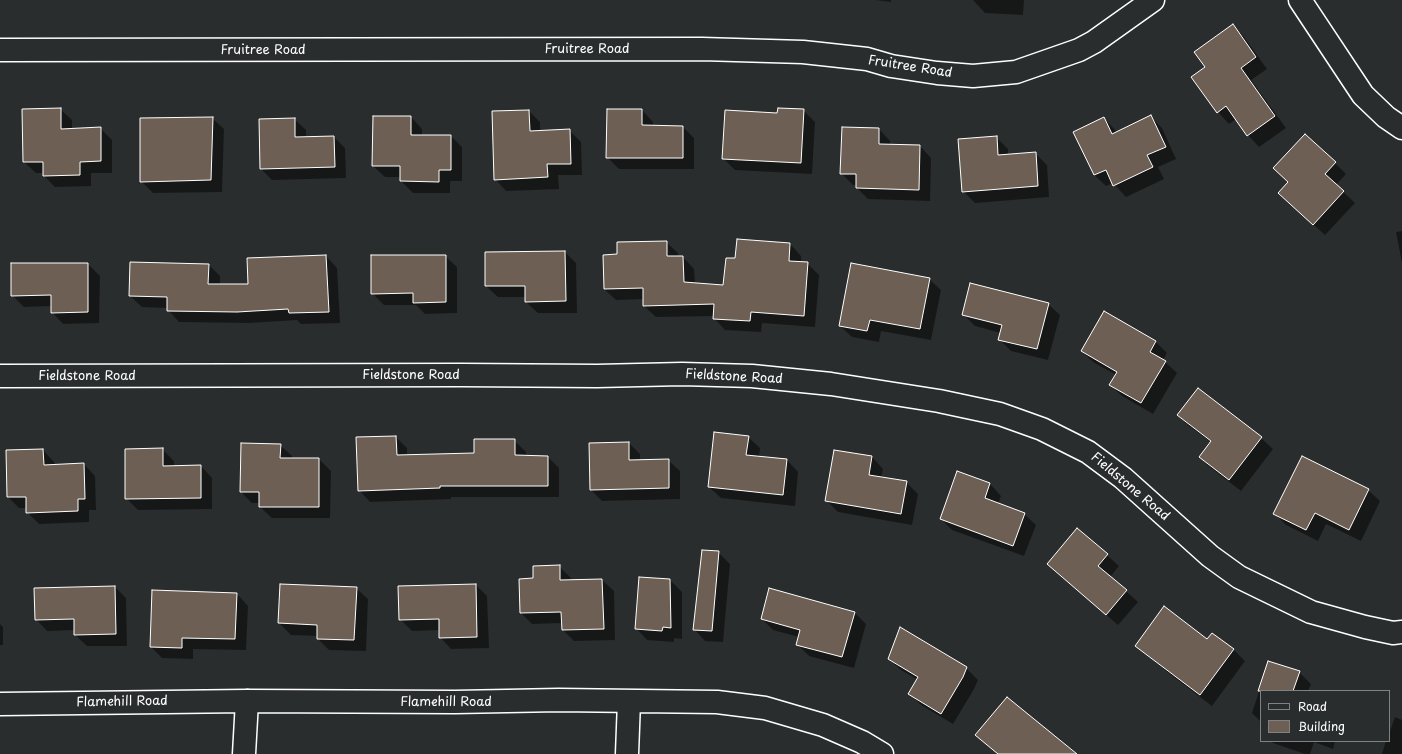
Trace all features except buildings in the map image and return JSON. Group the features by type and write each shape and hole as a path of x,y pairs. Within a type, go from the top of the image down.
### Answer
{"street":[{"name":"Fruitree Road","path":"0,50 702,49 810,53 867,59 891,66 937,73 973,76 1016,72 1079,50 1094,42 1153,0"},
{"path":"1300,0 1363,94 1386,117 1402,128"},
{"name":"Fieldstone Road","path":"0,376 597,376 682,374 752,376 831,384 939,401 1000,414 1042,429 1088,452 1123,478 1210,556 1239,577 1310,612 1365,627 1393,633 1402,632"},
{"path":"244,754 247,701"},
{"name":"Flamehill Road","path":"0,704 247,701 717,702 765,708 823,725 862,742 882,754"},
{"path":"627,754 629,701"}]}
